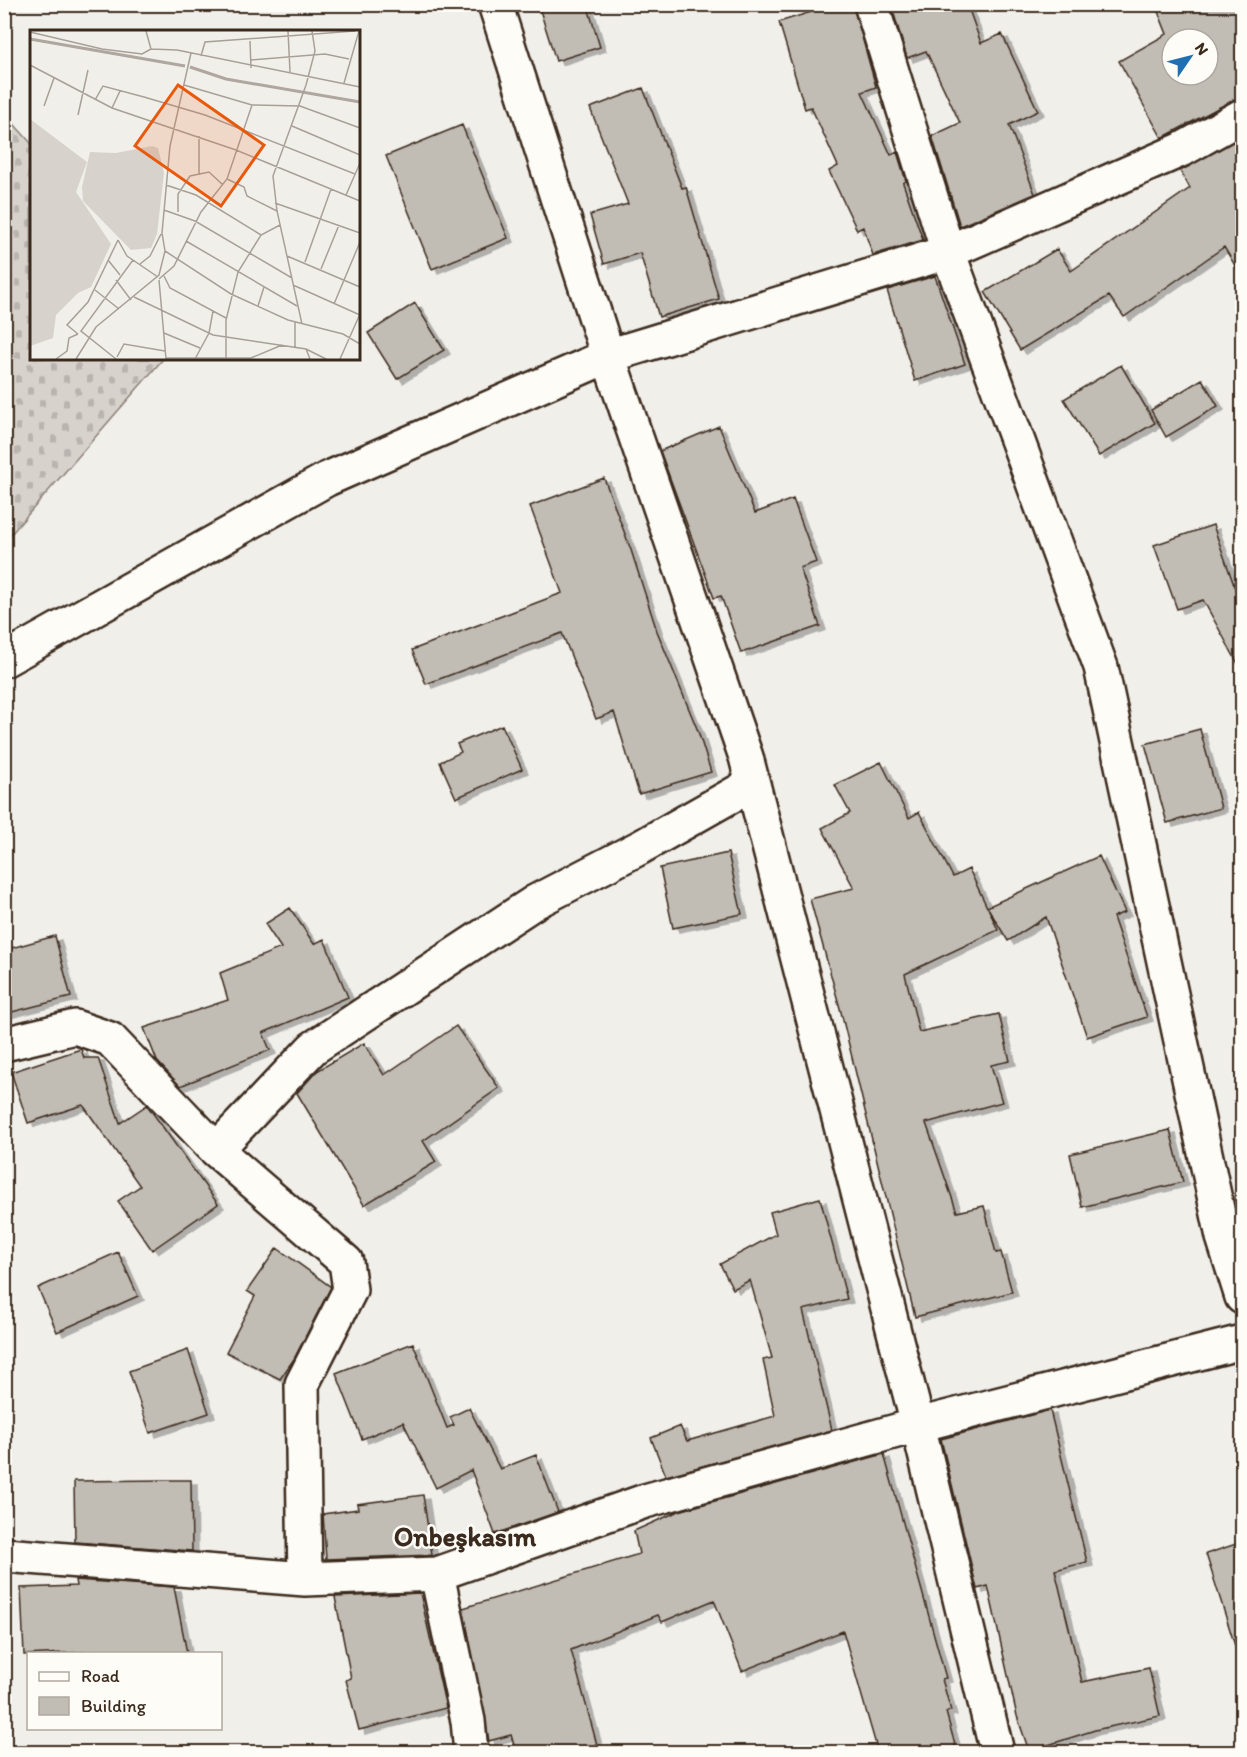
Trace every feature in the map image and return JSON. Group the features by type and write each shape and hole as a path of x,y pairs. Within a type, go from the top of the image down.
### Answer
{"street":[{"path":"495,4 608,356 742,746 918,1425 997,1752"},
{"path":"871,4 948,252 1101,667 1223,1237 1242,1297"},
{"path":"4,660 327,479 608,356 948,252 1183,149 1242,116"},
{"path":"216,1150 313,1048 535,902 639,848 752,784"},
{"path":"4,1044 75,1027 110,1039 216,1150 346,1262 350,1290 302,1384 305,1580"},
{"path":"4,1555 305,1580 437,1574 645,1501 918,1425 1242,1342"},
{"path":"437,1574 468,1721 471,1752"}],"green space":[{"path":"5,114 30,142 30,360 162,360 5,541"}],"building":[{"path":"538,4 587,4 600,47 556,61"},
{"path":"837,4 853,4 876,87 862,92 891,155 897,152 906,181 903,183 923,240 873,255 863,227 857,230 829,171 838,166 811,107 805,109 779,22"},
{"path":"891,4 967,4 981,43 1002,34 1038,111 1009,125 1035,194 960,226 932,136 960,123 926,51 907,58"},
{"path":"1155,4 1242,4 1242,97 1162,138 1119,61 1160,38 1160,87 1220,87 1220,27 1164,27"},
{"path":"643,88 682,188 686,187 719,299 659,317 640,253 604,264 590,215 628,204 590,108"},
{"path":"462,125 508,238 432,269 386,156"},
{"path":"1242,137 1242,277 1224,247 1124,317 1109,296 1020,350 985,292 1057,249 1071,271 1190,188 1180,171"},
{"path":"935,276 965,364 915,381 887,290"},
{"path":"415,303 444,350 397,379 368,333"},
{"path":"1121,365 1155,423 1099,456 1064,399"},
{"path":"1202,379 1218,406 1166,437 1151,410"},
{"path":"719,426 755,513 793,499 816,562 800,568 820,626 741,653 721,596 714,598 660,451"},
{"path":"604,478 631,550 657,631 698,731 711,772 639,794 614,712 596,719 562,633 426,684 412,650 562,593 530,506"},
{"path":"1213,525 1242,608 1242,671 1203,600 1177,609 1154,545"},
{"path":"502,725 522,769 456,798 440,762 461,752 457,744"},
{"path":"1200,729 1221,808 1167,823 1145,744"},
{"path":"881,762 909,818 919,812 953,877 969,869 987,907 1099,856 1125,912 1113,917 1147,1017 1087,1037 1046,917 1008,941 988,908 998,930 905,974 919,1032 999,1014 1010,1061 991,1065 1002,1102 926,1123 957,1212 984,1206 996,1253 1001,1252 1012,1292 915,1317 841,1012 810,899 854,888 822,828 850,813 835,785"},
{"path":"728,853 742,914 673,928 660,868"},
{"path":"290,908 314,944 324,939 348,997 263,1033 270,1050 180,1086 157,1061 144,1028 228,1000 220,973 281,948 265,924"},
{"path":"55,936 71,997 4,1014 4,950"},
{"path":"456,1026 499,1088 423,1141 436,1162 364,1205 297,1093 317,1071 364,1043 384,1075"},
{"path":"81,1049 84,1058 98,1058 120,1123 147,1105 218,1204 152,1250 118,1201 140,1186 83,1105 28,1123 11,1072"},
{"path":"1170,1130 1183,1182 1082,1207 1070,1154"},
{"path":"820,1198 847,1299 803,1310 832,1430 666,1476 651,1438 680,1426 687,1441 775,1416 763,1360 772,1358 750,1280 733,1289 720,1264 776,1234 770,1212"},
{"path":"277,1248 331,1287 294,1359 280,1379 226,1352 255,1296 247,1291"},
{"path":"118,1252 138,1296 57,1332 38,1288"},
{"path":"413,1343 447,1428 454,1425 450,1417 469,1408 500,1469 536,1455 558,1512 495,1534 471,1470 436,1488 403,1422 362,1439 336,1373"},
{"path":"188,1350 209,1413 150,1433 129,1371"},
{"path":"1050,1410 1087,1562 1055,1570 1082,1682 1149,1668 1160,1716 1095,1730 1029,1751 1017,1716 988,1586 977,1589 941,1439"},
{"path":"884,1454 946,1678 942,1679 951,1711 946,1712 957,1752 878,1752 843,1631 742,1671 714,1600 662,1622 658,1615 571,1650 599,1752 516,1752 511,1735 489,1741 463,1608 639,1554 634,1531 679,1511"},
{"path":"191,1480 192,1551 75,1542 74,1481"},
{"path":"423,1495 432,1555 326,1559 323,1514 358,1509 357,1504"},
{"path":"1242,1542 1242,1648 1236,1649 1206,1554"},
{"path":"75,1580 174,1587 187,1652 27,1652 27,1655 24,1655 21,1588 76,1586"},
{"path":"420,1593 446,1708 359,1730 346,1680 351,1678 335,1597"}],"district":[{"name":"Onbeşkasım","path":"465,1537"}]}
